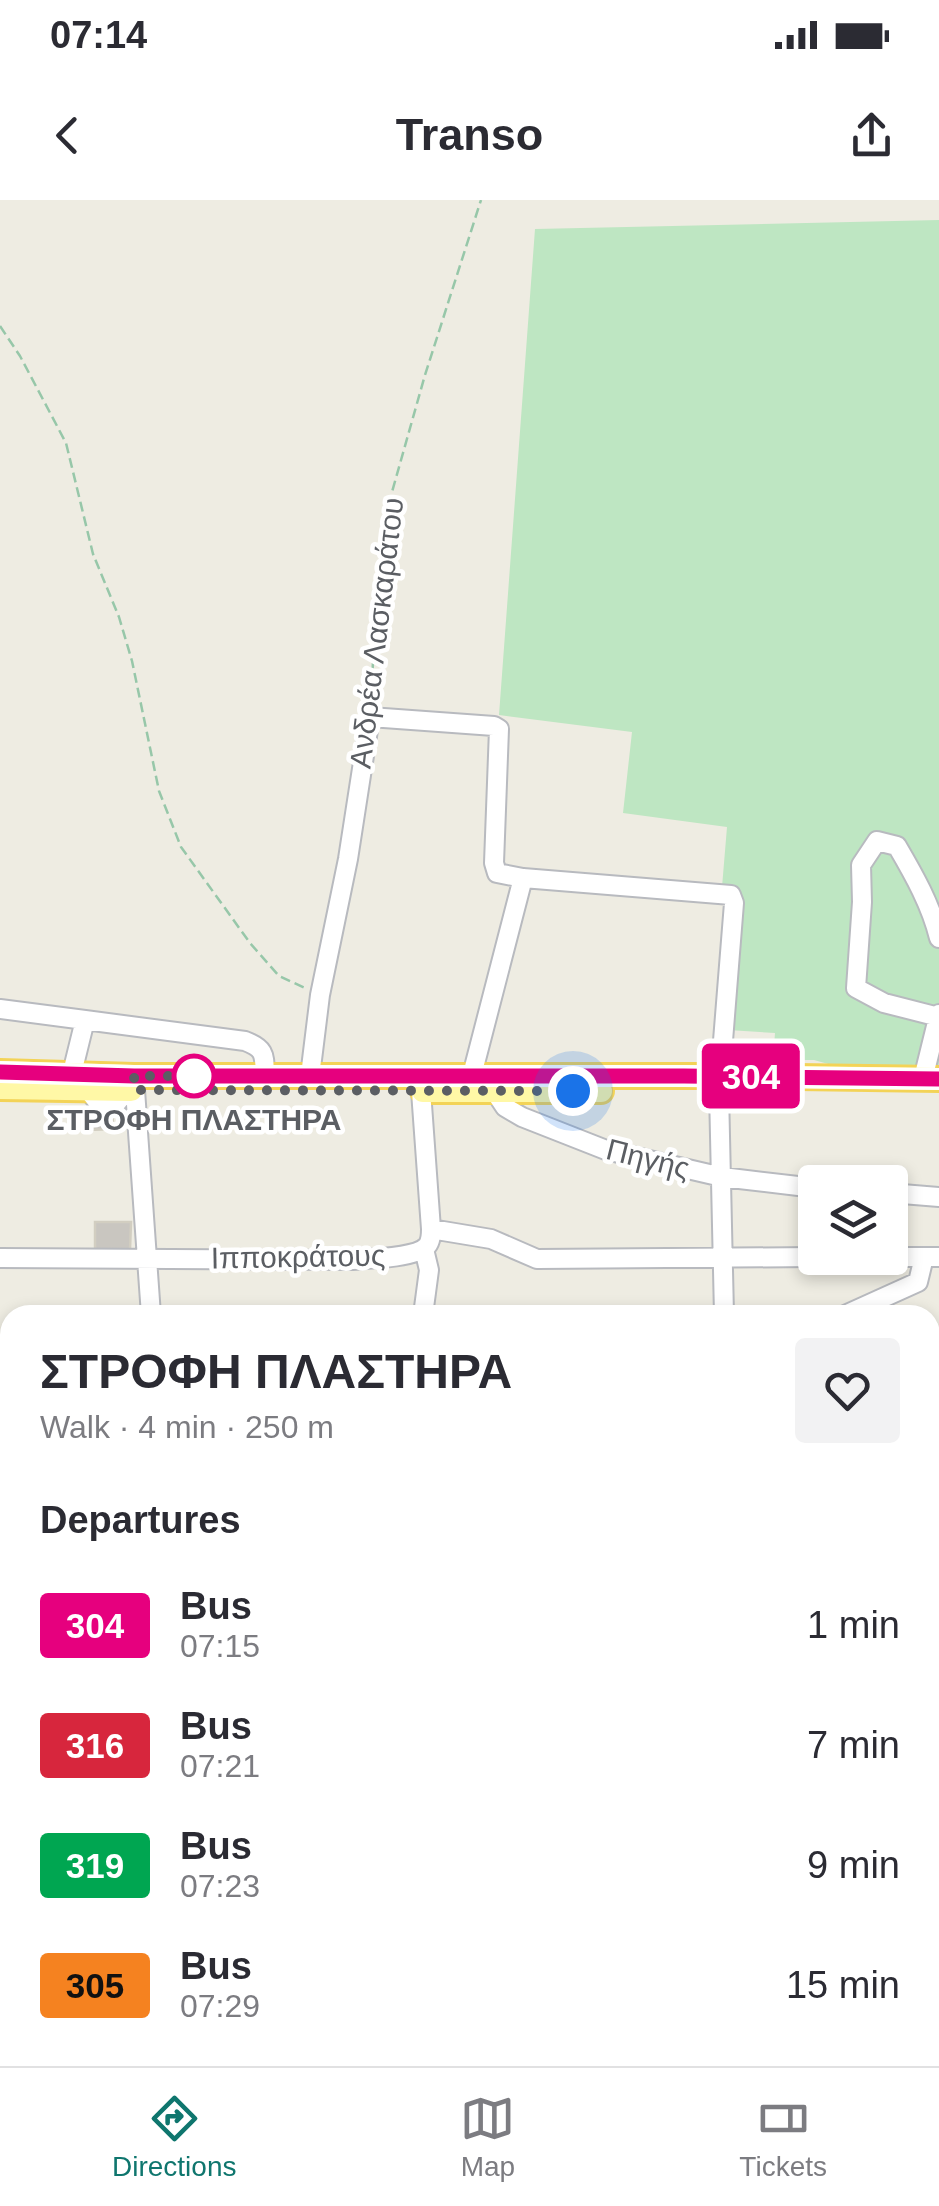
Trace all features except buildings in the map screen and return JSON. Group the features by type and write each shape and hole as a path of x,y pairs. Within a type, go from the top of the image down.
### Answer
{"main road":[{"path":"0,1072 128,1091 500,1091 719,1084 934,1084"},
{"path":"128,1091 264,1076 472,1075 719,1084"},
{"path":"0,1088 80,1081"}],"street":[{"path":"370,716 500,729 494,863 500,875 731,895 734,904 719,1084 724,1305"},
{"name":"Ανδρέα Λασκαράτου","path":"310,1076 320,995 348,858 370,716"},
{"path":"934,1084 939,1016 884,1002 856,988 861,865 877,842 897,846 915,878 939,938"},
{"path":"472,1075 523,878"},
{"path":"0,1010 245,1040 258,1046 264,1055 264,1076"},
{"path":"85,1020 80,1081 100,1106 128,1091 138,1130 150,1305"},
{"path":"421,1090 431,1229 491,1239 537,1259 798,1257"},
{"name":"Πηγής","path":"500,1091 505,1107 522,1117 606,1150 722,1177 798,1186"},
{"path":"908,1194 939,1197"},
{"name":"Ιπποκράτους","path":"0,1258 350,1260 424,1250 431,1229"},
{"path":"424,1250 429,1270 425,1305"},
{"path":"867,1305 918,1282 931,1257"}],"path":[{"name":"Ανδρέα Λασκαράτου","path":"370,716 377,588 392,492 481,200"},
{"path":"0,326 66,443 93,554 132,661 160,791 181,847 250,943 279,976 320,995"}],"green space":[{"path":"939,220 939,1067 839,1067 814,1060 773,1060 775,1033 728,1030 740,889 722,887 727,827 623,813 632,732 499,715 535,229"}],"bus line":[{"name":"304","path":"0,1072 134,1076 939,1079"}],"place":[{"name":"ΣΤΡΟΦΗ ΠΛΑΣΤΗΡΑ","path":"194,1076"}],"route":[{"path":"194,1076 199,1076 134,1076 135,1090 573,1091"}]}
